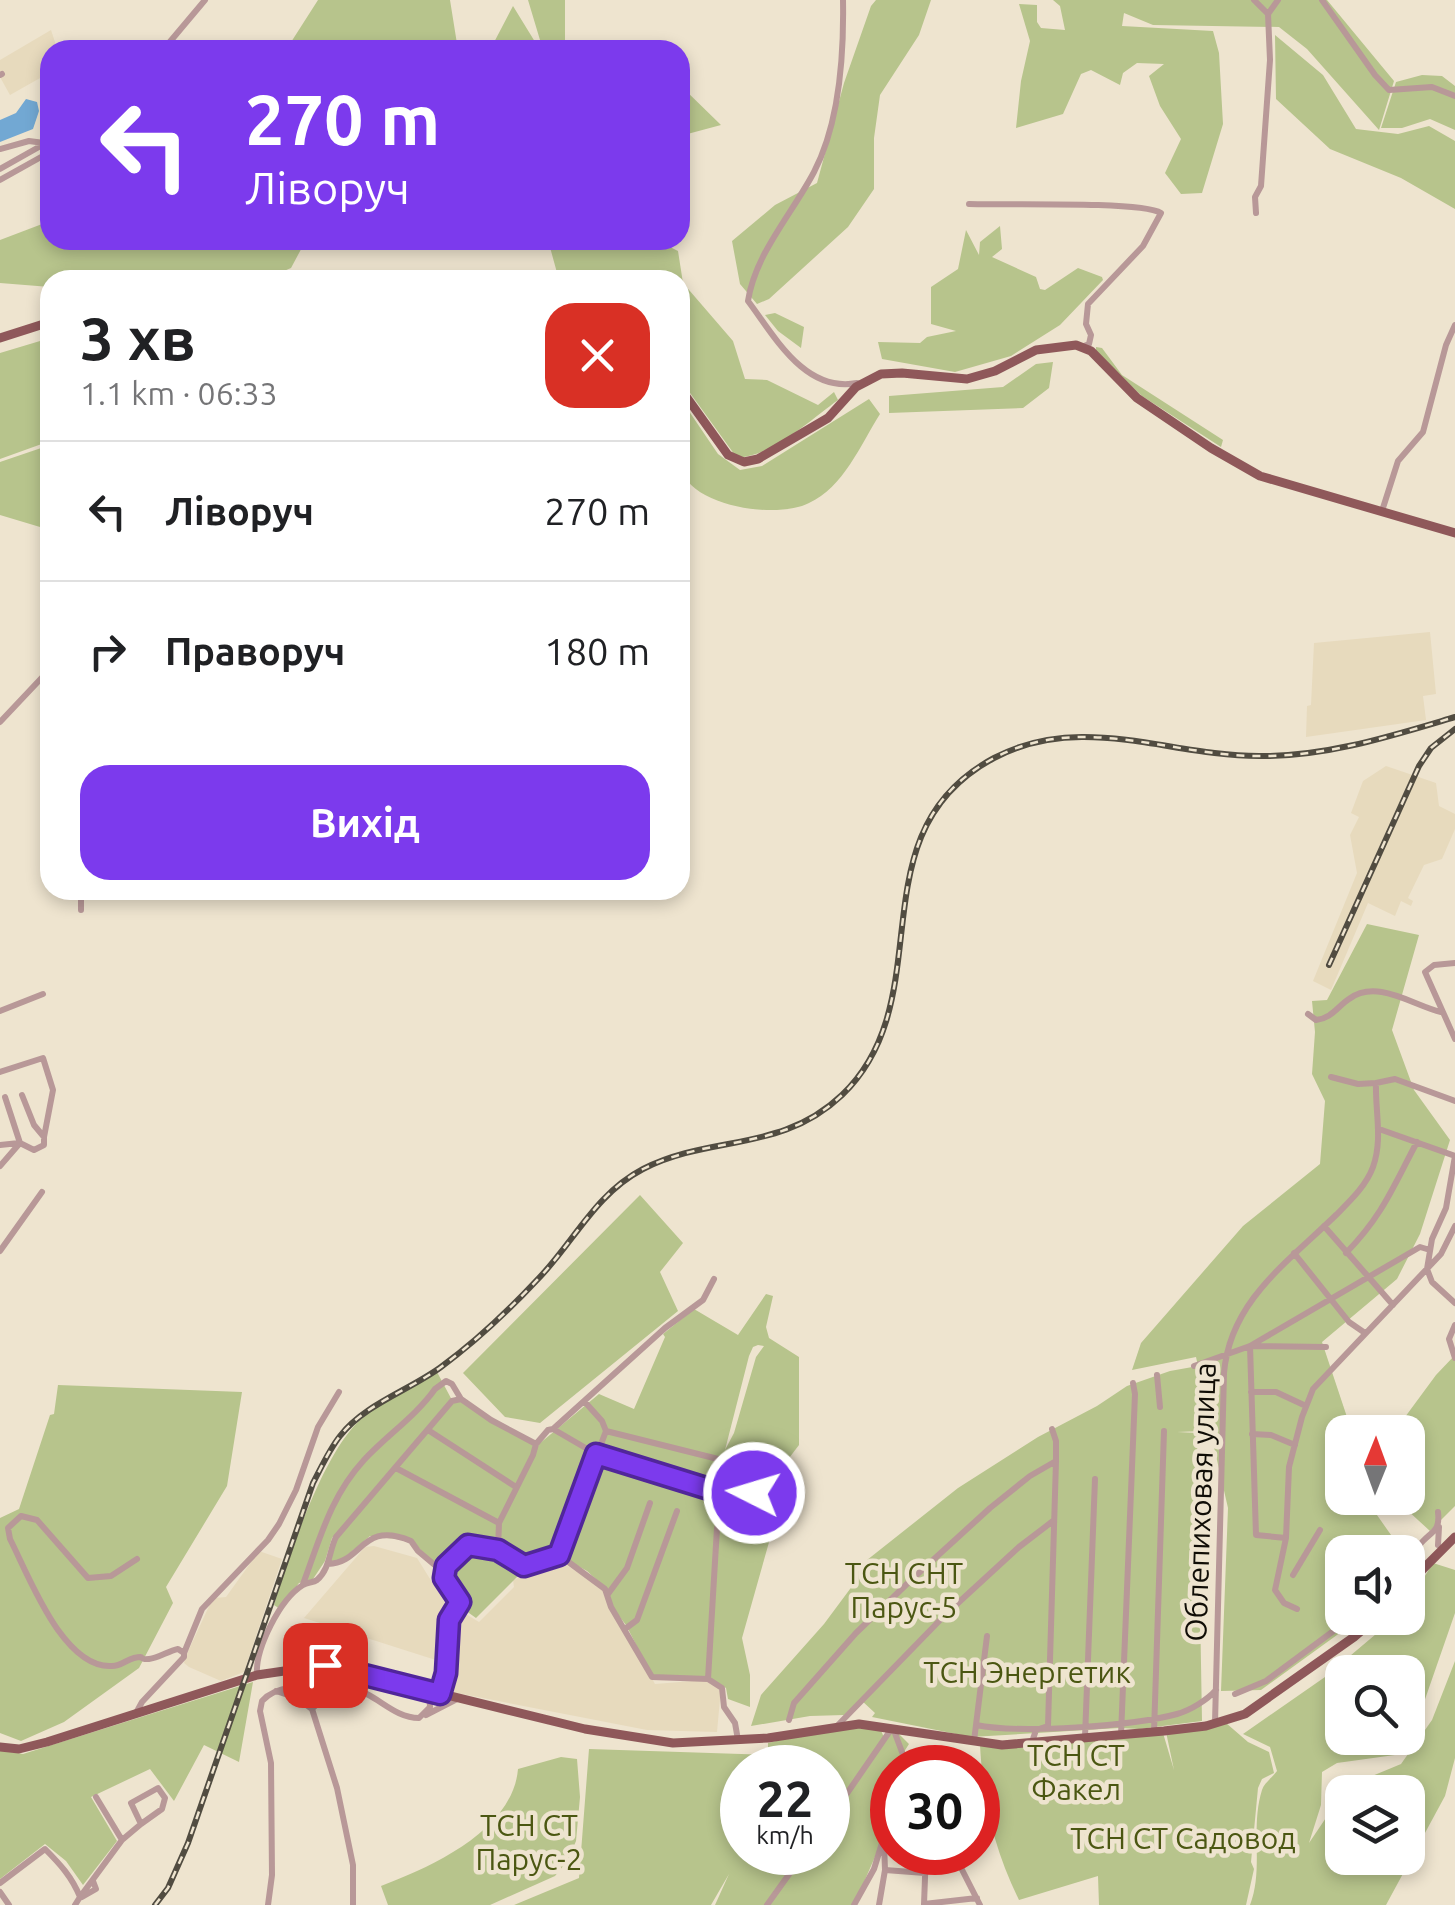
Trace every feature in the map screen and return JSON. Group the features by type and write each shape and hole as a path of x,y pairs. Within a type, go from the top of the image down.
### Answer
{"main road":[{"path":"0,338 40,325"},
{"path":"690,402 728,455 744,462 758,459 828,418 866,380 882,374 967,380 996,371 1036,350 1086,345 1137,398 1260,476 1455,533"},
{"path":"1425,1567 1455,1537"},
{"path":"0,1747 20,1749 257,1675 325,1665 457,1699 673,1744 738,1740 837,1726 892,1727 1002,1745 1215,1724 1258,1706 1353,1635"}],"street":[{"path":"171,40 205,0"},
{"path":"841,404 842,392 803,370 748,301 753,276 807,185 828,141 839,69 843,0"},
{"path":"1254,0 1268,14"},
{"path":"1256,213 1254,197 1261,186 1260,157 1270,60 1268,14 1278,0"},
{"path":"1322,0 1374,76 1389,90 1432,87 1455,96"},
{"path":"0,150 30,141 40,142"},
{"path":"0,169 40,147"},
{"path":"0,180 40,158"},
{"path":"969,204 1128,206 1161,213 1143,246 1088,304 1084,313 1091,335 1086,345"},
{"path":"1382,511 1398,461 1423,432 1455,325"},
{"path":"831,385 866,380"},
{"path":"0,722 40,680"},
{"path":"80,900 80,910"},
{"path":"1455,963 1434,965 1425,972 1455,1039"},
{"path":"1308,1014 1316,1020 1326,1019 1350,998 1370,992 1420,1002 1441,1012"},
{"path":"0,1011 43,994"},
{"path":"0,1072 43,1058 53,1090 44,1145 39,1150 20,1143 0,1146"},
{"path":"1332,1077 1358,1084 1395,1080 1455,1101"},
{"name":"Облепиховая улица","path":"1215,1724 1226,1357 1231,1335 1253,1296 1357,1194 1373,1169 1379,1128 1376,1083"},
{"path":"22,1095 34,1125 44,1137"},
{"path":"5,1098 20,1143"},
{"path":"1379,1128 1455,1156 1446,1208 1432,1238 1427,1268 1432,1282 1454,1299"},
{"path":"1346,1253 1384,1208 1417,1142"},
{"path":"0,1166 20,1143"},
{"path":"0,1251 42,1192"},
{"path":"1324,1226 1393,1304"},
{"path":"1297,1609 1284,1604 1276,1590 1286,1538 1290,1467 1313,1389 1441,1254 1455,1226"},
{"path":"1194,1366 1250,1346 1420,1247 1430,1250"},
{"path":"1294,1253 1349,1322 1366,1333"},
{"path":"498,1550 500,1523 536,1444 665,1328 703,1300 714,1278"},
{"path":"1455,1324 1449,1339 1455,1358"},
{"path":"1250,1346 1326,1347"},
{"path":"1250,1346 1256,1535 1286,1538"},
{"path":"1157,1375 1160,1406"},
{"path":"257,1675 256,1664 266,1636 284,1605 303,1584 328,1514 342,1488 435,1389 446,1381 452,1384 461,1399 536,1444"},
{"path":"1121,1734 1135,1394 1132,1382"},
{"path":"136,1713 184,1657 202,1609 279,1524 296,1490 318,1427 340,1392"},
{"path":"1251,1392 1276,1392 1306,1406"},
{"path":"303,1584 317,1580 328,1564 336,1537 452,1401 461,1399"},
{"path":"559,1555 606,1431 584,1401"},
{"path":"554,1429 596,1454 738,1498 754,1493 754,1468 606,1431"},
{"path":"1048,1726 1056,1462 1052,1429"},
{"path":"428,1430 516,1487"},
{"path":"1154,1732 1164,1430"},
{"path":"1252,1434 1270,1435 1295,1445"},
{"path":"790,1720 794,1703 856,1633 990,1508 1030,1476 1056,1462"},
{"path":"396,1468 500,1523"},
{"path":"1085,1738 1095,1479"},
{"path":"708,1679 718,1523 732,1522 738,1498"},
{"path":"608,1594 627,1568 650,1503"},
{"path":"625,1629 637,1620 677,1511"},
{"path":"1438,1512 1438,1545"},
{"path":"137,1559 111,1576 88,1578 37,1520 22,1516 8,1528 10,1540 58,1628 71,1648 86,1659 118,1666 136,1658 184,1652"},
{"path":"837,1726 927,1632 1053,1521"},
{"path":"1425,1539 1440,1526"},
{"path":"1293,1575 1320,1530"},
{"path":"328,1564 339,1564 370,1537 388,1535 411,1541 418,1552 444,1572"},
{"path":"424,1716 446,1673 449,1620 460,1602 444,1578 446,1566 463,1546 498,1550 524,1566 559,1555"},
{"path":"559,1555 588,1574 608,1594 611,1607 652,1677 708,1679 722,1688 724,1707 736,1724 738,1740"},
{"path":"1235,1694 1266,1681 1327,1635"},
{"path":"974,1742 987,1636"},
{"path":"268,1905 272,1875 271,1764 260,1710 262,1701 274,1690 294,1687 343,1690 372,1694 401,1716 411,1718 424,1716 457,1699"},
{"path":"976,1726 1008,1730 1153,1718 1186,1710 1218,1688"},
{"path":"274,1690 297,1698 312,1709 337,1788 353,1865 352,1905"},
{"path":"312,1709 343,1690"},
{"path":"1032,1742 1036,1730 1048,1726"},
{"path":"892,1727 898,1745"},
{"path":"850,1789 892,1727"},
{"path":"75,1905 122,1840 162,1809 165,1798 158,1788 131,1803 141,1824"},
{"path":"96,1797 122,1840"},
{"path":"0,1883 45,1850 56,1859 80,1897"},
{"path":"768,1905 789,1875"},
{"path":"854,1905 871,1875"},
{"path":"879,1905 883,1875"},
{"path":"924,1875 924,1904 978,1902 964,1875"},
{"path":"0,1892 9,1905"}],"shaded area":[{"path":"51,30 54,40 40,40 40,78 10,95 0,77 0,60"},
{"path":"1430,632 1436,694 1423,696 1426,720 1306,737 1314,643"},
{"path":"1386,766 1436,783 1439,806 1455,814 1455,829 1442,859 1424,865 1408,898 1413,901 1411,906 1401,901 1395,916 1368,903 1331,990 1313,981 1357,873 1350,835 1359,817 1351,813 1363,781"},
{"path":"365,1547 417,1558 445,1603 442,1662 304,1618"},
{"path":"259,1551 282,1559 244,1672 221,1681 189,1667 185,1658 210,1604 215,1598 226,1597"},
{"path":"560,1561 601,1587 655,1684 705,1680 721,1688 717,1732 647,1730 452,1692 453,1623 464,1613 479,1622 514,1587 513,1580"}],"green space":[{"path":"318,0 450,0 456,40 292,40"},
{"path":"528,0 565,0 565,40 540,40"},
{"path":"876,0 931,0 919,35 880,95 874,138 874,189 848,227 769,299 757,304 740,284 732,241 775,205 817,183 844,83"},
{"path":"1053,0 1327,0 1394,81 1379,130 1307,49 1279,27 1153,25 1124,13 1122,26 1213,31 1219,53 1223,124 1202,193 1181,194 1165,173 1181,139 1160,106 1149,76 1164,64 1137,63 1123,73 1120,85 1091,70 1081,74 1063,114 1016,128 1030,41 1019,4 1037,5 1041,28 1065,30 1060,6"},
{"path":"513,6 534,40 495,40"},
{"path":"1275,35 1323,75 1356,129 1398,134 1429,126 1455,141 1455,209 1401,178 1330,149 1276,99"},
{"path":"1422,75 1442,76 1455,86 1455,130 1430,119 1402,128 1381,128 1396,82"},
{"path":"690,95 721,125 690,133"},
{"path":"40,225 40,250 301,250 286,270 40,270 40,286 0,283 0,240"},
{"path":"1000,226 1002,249 992,257 1036,277 1040,289 1045,290 1078,268 1103,280 1060,325 1011,356 955,372 882,359 878,342 920,343 927,337 956,331 931,324 931,287 958,269 966,230 979,255 980,242"},
{"path":"551,250 676,250 681,270 556,270"},
{"path":"690,291 733,341 745,379 767,380 818,405 834,392 838,400 778,444 737,458 690,393"},
{"path":"775,313 804,327 801,348 778,331 765,315"},
{"path":"40,341 40,445 0,459 0,353"},
{"path":"1096,347 1102,348 1122,375 1223,440 1221,447 1142,396 1096,353"},
{"path":"1053,362 1049,388 1023,408 889,413 889,396 1003,387 1036,364"},
{"path":"869,399 880,414 832,487 809,503 795,508 757,509 717,501 690,484 690,413 718,454 740,470 762,466"},
{"path":"40,448 40,527 0,515 0,462"},
{"path":"1367,924 1419,935 1392,1030 1414,1090 1450,1140 1420,1234 1397,1279 1322,1342 1346,1415 1325,1415 1325,1515 1377,1515 1391,1535 1325,1535 1325,1635 1337,1635 1261,1690 1221,1691 1228,1508 1203,1399 1202,1431 1177,1432 1197,1433 1202,1721 1120,1728 1132,1431 1119,1728 971,1737 872,1717 875,1713 861,1700 844,1715 810,1716 751,1726 761,1695 824,1624 850,1589 862,1564 958,1488 1038,1437 1127,1386 1198,1366 1196,1357 1132,1370 1141,1343 1243,1226 1320,1164 1325,1101 1312,1074 1312,1001 1327,1000"},
{"path":"640,1195 683,1243 660,1272 678,1311 540,1423 505,1417 463,1373"},
{"path":"766,1294 773,1296 766,1327 769,1338 799,1357 799,1445 783,1466 776,1494 772,1495 777,1497 773,1528 742,1638 750,1675 750,1707 728,1699 726,1688 706,1676 651,1674 626,1625 612,1607 609,1591 587,1571 556,1554 523,1564 499,1548 501,1522 539,1444 599,1394 634,1409 663,1334 694,1309 738,1335","holes":["764,1346 756,1357 734,1433 725,1450 749,1356 753,1347"]},
{"path":"1455,1355 1455,1506 1430,1531 1413,1515 1425,1515 1425,1415 1407,1415"},
{"path":"437,1372 453,1402 460,1401 533,1444 535,1449 498,1520 497,1553 524,1570 476,1618 462,1608 458,1594 413,1541 370,1536 339,1562 330,1563 336,1542 357,1512 332,1538 325,1561 313,1579 299,1583 280,1609 274,1605 308,1508 345,1438 376,1407"},
{"path":"58,1385 242,1392 227,1486 166,1587 173,1603 139,1668 64,1722 21,1741 0,1733 0,1518 19,1509 50,1415 54,1414"},
{"path":"1433,1563 1455,1570 1455,1613 1425,1699 1425,1655 1351,1655 1375,1635 1425,1635 1425,1576"},
{"path":"1455,1661 1455,1758 1445,1796 1425,1833 1425,1775 1374,1775 1401,1764 1407,1755 1425,1755 1425,1730"},
{"path":"1325,1677 1325,1755 1395,1755 1337,1763 1322,1772 1321,1805 1309,1843 1325,1819 1325,1875 1402,1875 1386,1905 1250,1905 1256,1877 1259,1804 1263,1787 1277,1771 1270,1747 1243,1734"},
{"path":"253,1682 239,1762 204,1745 174,1801 150,1769 91,1797 117,1841 83,1885 66,1861 45,1844 0,1879 0,1750 23,1754"},
{"path":"1226,1723 1248,1742 1269,1752 1274,1773 1262,1779 1258,1788 1251,1862 1254,1869 1246,1905 1099,1905 1098,1876 1019,1900 1000,1852 1000,1745 1032,1746 1042,1773 1034,1744 1163,1733 1174,1770 1166,1732"},
{"path":"861,1726 880,1728 885,1740 895,1730 909,1744 870,1745 870,1868 854,1905 715,1905 729,1875 850,1875 850,1745 768,1743"},
{"path":"589,1749 720,1753 720,1875 728,1875 711,1905 514,1905 579,1878"},
{"name":"ТСН СТ Парус-2","path":"561,1757 577,1759 580,1797 576,1841 555,1876 490,1905 388,1905 381,1886 445,1857 486,1828 513,1791 518,1769"}],"water":[{"path":"26,99 37,102 39,111 33,129 0,142 0,120 16,113"}],"railway":[{"path":"155,1905 168,1888 188,1843 313,1483 336,1441 374,1406 428,1376 491,1325 527,1291 598,1205 626,1179 669,1158 795,1126 842,1095 872,1056 889,1012 910,872 925,829 951,790 994,758 1059,738 1092,737 1225,754 1284,755 1358,744 1455,717"},
{"path":"1329,965 1419,766 1431,748 1455,729"}],"route":[{"path":"325,1665 440,1694 446,1673 449,1620 460,1602 444,1578 446,1566 468,1545 498,1550 524,1566 559,1555 596,1454 738,1498 754,1493"}],"park label":[{"name":"ТСН СНТ Парус-5","path":"904,1590"},
{"name":"ТСН Энергетик","path":"1027,1672"},
{"name":"ТСН СТ Факел","path":"1076,1772"},
{"name":"ТСН СТ Садовод","path":"1183,1838"}]}
